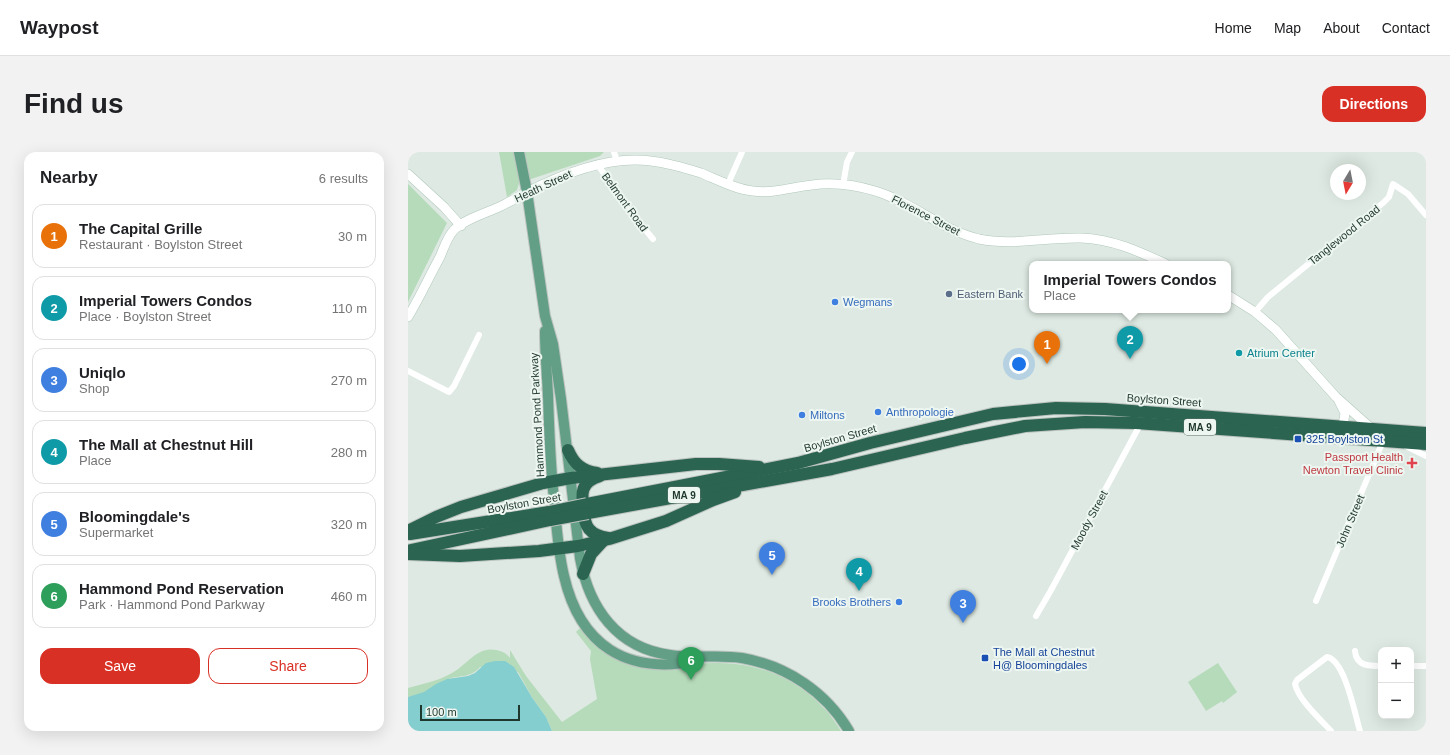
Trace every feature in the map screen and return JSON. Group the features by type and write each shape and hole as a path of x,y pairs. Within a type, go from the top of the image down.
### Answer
{"highway":[{"name":"Boylston Street","path":"778,473 816,459 870,443 993,414 1035,409 1093,408 1426,433"},
{"name":"Boylston Street","path":"408,535 549,516 778,473 832,469 965,438 1025,426 1085,422 1141,423 1426,444"},
{"path":"568,450 573,460 580,467 590,472 604,474"},
{"path":"408,531 436,517 461,507 534,486 571,478 704,464 778,473"},
{"path":"408,554 460,556 578,546 666,521 778,473"},
{"path":"604,474 589,481 582,491 582,499 587,527 596,535 606,539"},
{"name":"Boylston Street","path":"408,551 549,516"},
{"path":"583,574 591,554 606,539"}],"main road":[{"name":"Hammond Pond Parkway","path":"519,152 527,192 545,316 555,356 568,450 578,546 583,574 592,598 599,611 612,626 629,640 648,650 670,655 741,658 776,667 797,678 816,692 825,700 849,731"},
{"name":"Hammond Pond Parkway","path":"545,316 545,354 553,482 560,548 565,581 579,616 586,628 594,637 612,651 630,660 656,665 679,664 717,656"}],"street":[{"path":"614,152 617,161"},
{"path":"730,185 742,152"},
{"path":"843,184 847,162 852,152"},
{"name":"Heath Street","path":"408,317 454,230 527,192 571,173 617,161 636,160 662,163 694,171 730,185"},
{"name":"Belmont Road","path":"598,165 629,210 653,239"},
{"path":"408,174 444,207 461,226"},
{"name":"Florence Street","path":"730,185 759,192 778,191 813,185 843,184 868,189 887,195 950,229 979,239 1012,242 1062,238 1098,239 1124,246 1159,261"},
{"name":"Tanglewood Road","path":"1255,312 1268,297 1383,204 1389,197 1393,184 1408,194 1426,215"},
{"path":"1231,296 1255,312 1276,330 1336,397 1372,429"},
{"path":"408,372 449,392 454,386 479,335"},
{"path":"1336,397 1344,411 1343,426"},
{"name":"Moody Street","path":"1036,616 1141,423"},
{"name":"John Street","path":"1316,601 1383,441"},
{"path":"1400,442 1426,456"},
{"path":"1355,651 1356,658 1360,662 1367,665 1378,666"},
{"path":"1331,731 1305,702 1295,684 1302,676 1327,657 1333,660 1348,686 1360,731"},
{"path":"1414,666 1426,666"}],"green space":[{"path":"499,152 604,152 600,156 519,183 517,190 507,197"},
{"path":"408,184 447,223 408,302"},
{"path":"580,628 596,646 606,653 616,659 637,667 661,669 713,663 751,666 769,672 786,679 817,701 830,715 841,731 552,731 546,717 533,699 518,672 480,667 477,671 469,675 445,680 424,693 408,697 408,688 447,676 478,653 489,650 498,650 510,658 510,650 526,676 562,722 597,699 590,659 591,651 576,632"},
{"path":"1218,663 1237,692 1223,703 1222,701 1206,711 1188,682"}],"water":[{"path":"505,661 514,667 533,699 546,717 552,731 408,731 408,697 424,692 447,679 468,676 475,673 486,663"}],"place":[{"name":"Eastern Bank","path":"949,294"},
{"name":"Wegmans","path":"835,302"},
{"name":"Atrium Center","path":"1239,353"},
{"name":"Imperial Towers Condos","path":"1130,359"},
{"name":"The Capital Grille","path":"1047,364"},
{"name":"Anthropologie","path":"878,412"},
{"name":"Miltons","path":"802,415"},
{"name":"325 Boylston St","path":"1298,439"},
{"name":"Passport Health Newton Travel Clinic","path":"1412,463"},
{"name":"Bloomingdale's","path":"772,575"},
{"name":"The Mall at Chestnut Hill","path":"859,591"},
{"name":"Brooks Brothers","path":"899,602"},
{"name":"Uniqlo","path":"963,623"},
{"name":"The Mall at Chestnut H@ Bloomingdales","path":"985,658"},
{"name":"Hammond Pond Reservation","path":"691,680"}]}
